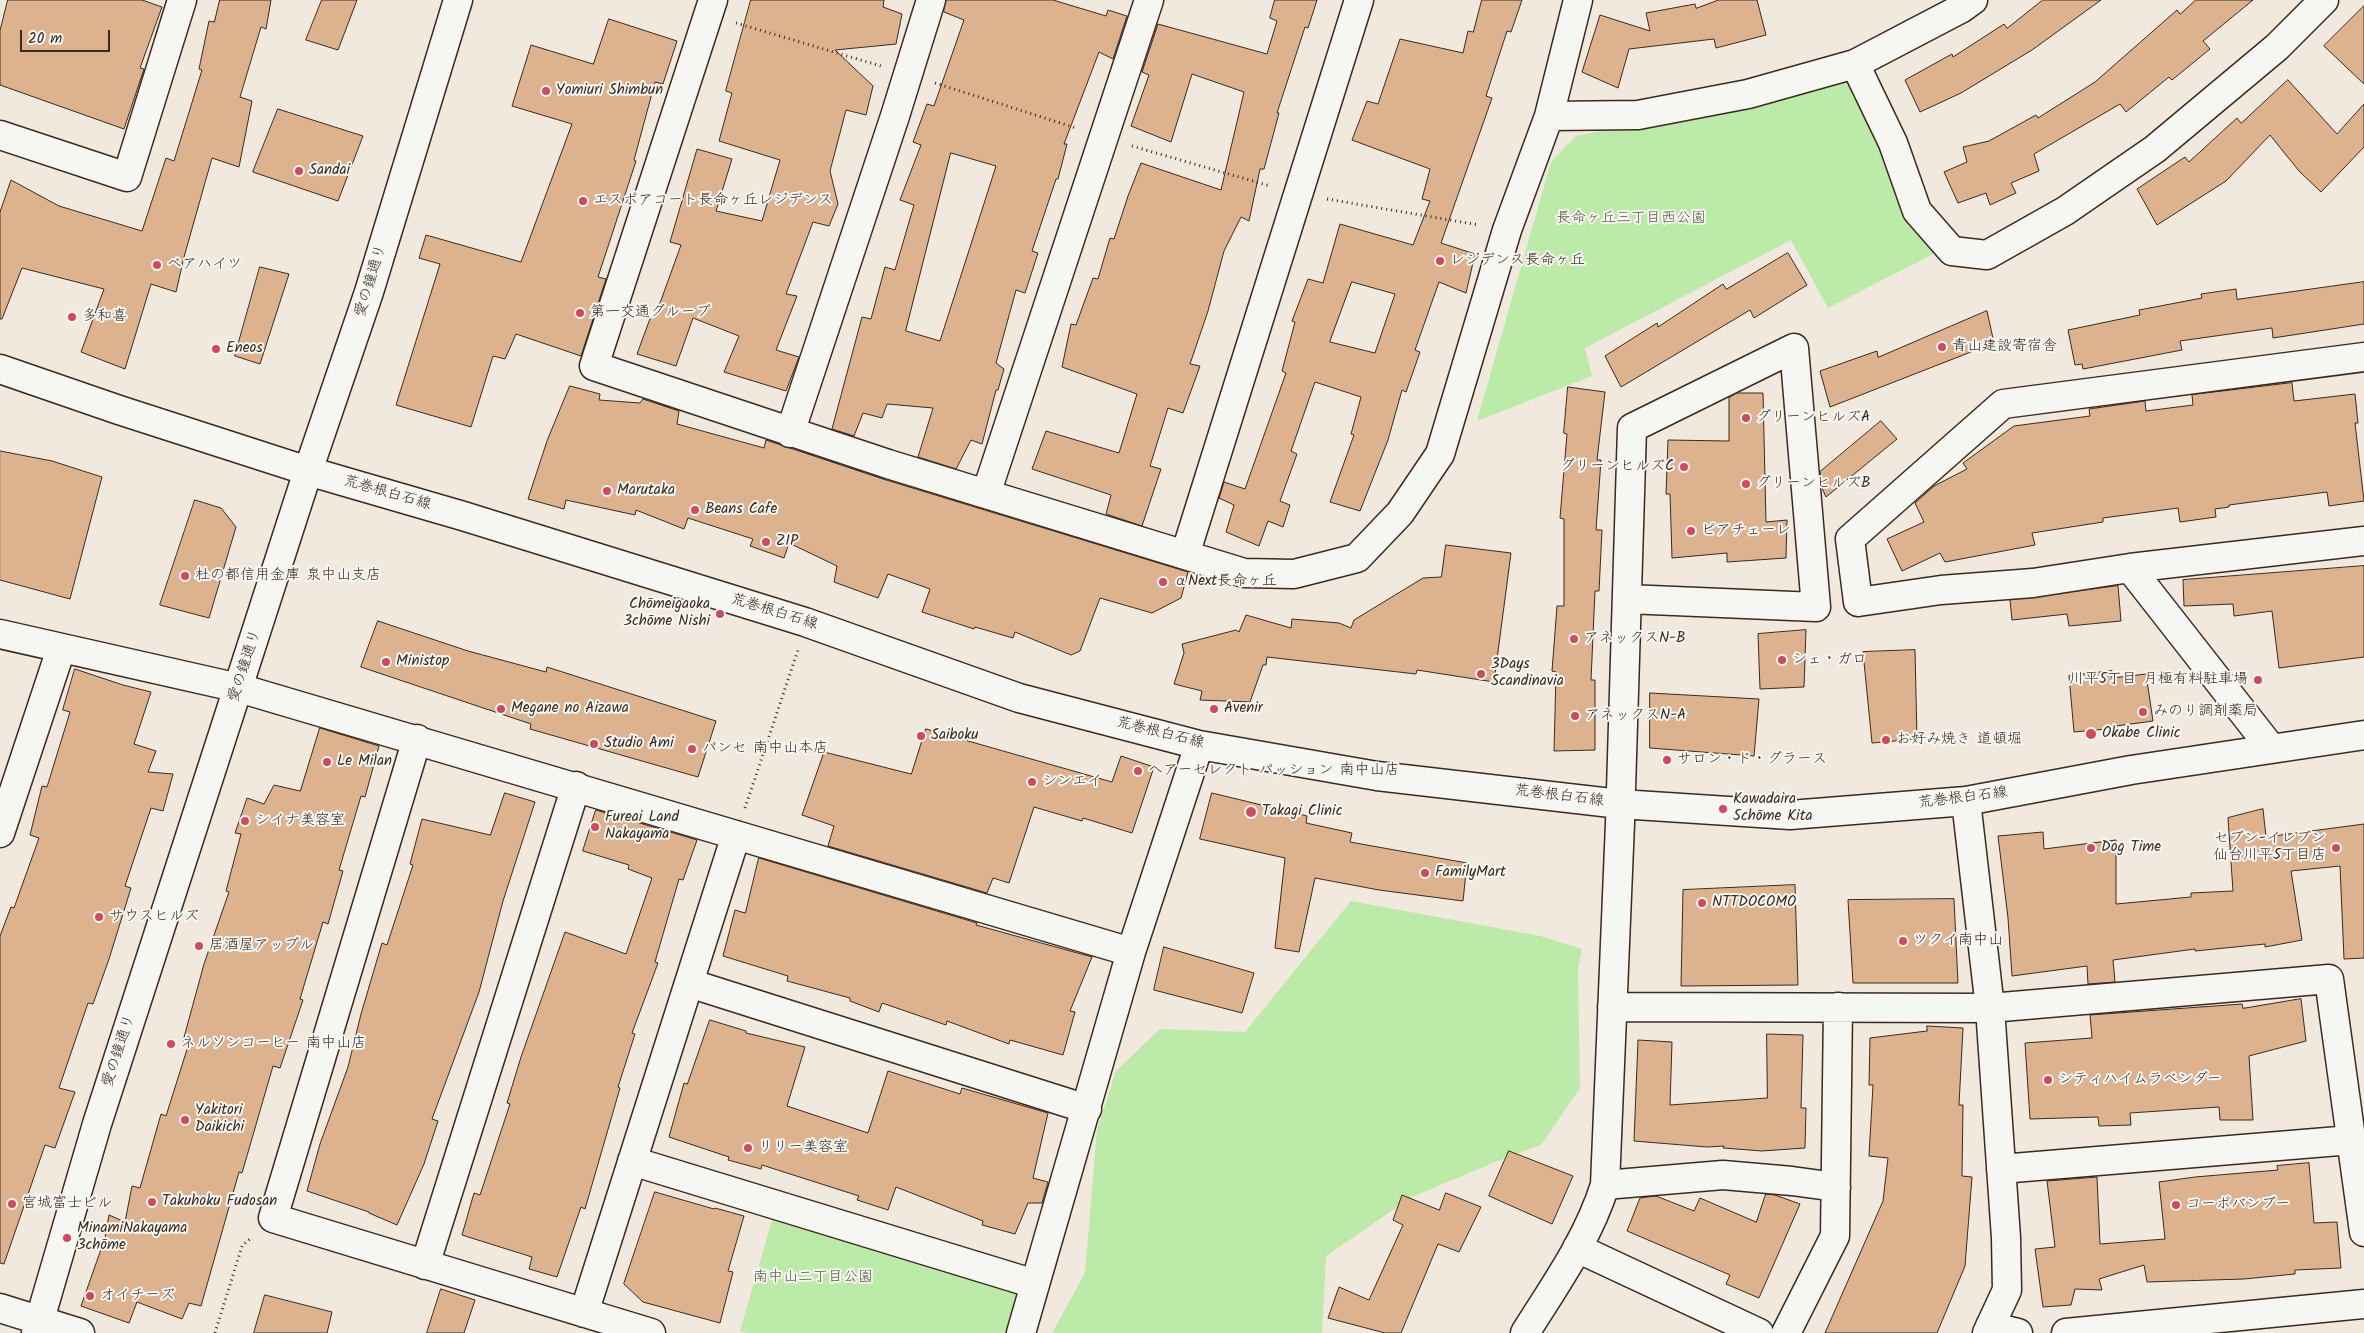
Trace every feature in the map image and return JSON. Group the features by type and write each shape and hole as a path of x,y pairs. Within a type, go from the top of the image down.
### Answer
{"street":[{"path":"0,135 127,177 182,0"},
{"name":"愛の鐘通り","path":"38,1326 97,1124 308,471 369,292 458,0"},
{"path":"713,0 594,366 790,433 1244,573 1294,574 1357,558 1400,513 1440,454 1511,218 1549,116 1578,0"},
{"path":"790,433 895,116 931,0"},
{"path":"986,494 1149,0"},
{"path":"1185,554 1359,0"},
{"path":"1549,116 1638,115 1748,94 1855,64 1962,8 1973,0"},
{"path":"1855,64 1893,143 1917,211 1952,251 1987,255 2065,211 2155,149 2277,47 2324,0"},
{"path":"1526,1333 1577,1248 1597,1210 1605,1185 1632,428 1794,348 1816,607 1627,599"},
{"path":"2364,357 2003,404 1850,539 1858,602 1942,590 2033,583 2130,568 2364,542"},
{"name":"荒巻根白石線","path":"0,369 118,410 308,471 464,516 805,622 1019,698 1199,745 1377,776 1620,804 1790,815 1966,801 2131,770 2364,735"},
{"path":"2130,568 2271,748"},
{"path":"0,634 239,688 576,786 1131,952"},
{"path":"0,833 62,649"},
{"path":"417,739 274,1218 650,1333"},
{"path":"1021,1333 1131,952 1199,745"},
{"path":"425,1265 576,786"},
{"path":"1966,801 1990,1008 2006,1238 2007,1290 1988,1329 2018,1333"},
{"path":"584,1313 736,834"},
{"path":"1612,1007 1990,1008 2329,979 2364,1232"},
{"path":"689,983 1087,1109"},
{"path":"1786,1333 1835,1236 1838,1007"},
{"path":"2001,1169 2351,1140"},
{"path":"632,1161 1035,1284"},
{"path":"1605,1185 1723,1175 1836,1187"},
{"path":"1577,1248 1759,1333"},
{"path":"2066,1333 2364,1304"},
{"path":"0,1308 38,1326 80,1333"}],"path":[{"path":"736,834 799,647"},
{"path":"215,1333 242,1246 274,1218"}],"green space":[{"name":"長命ヶ丘三丁目西公園","path":"1848,79 1941,250 1828,308 1791,240 1585,348 1592,376 1477,421 1551,162 1576,136"},
{"path":"1351,901 1540,936 1582,949 1578,969 1580,1088 1541,1145 1412,1197 1326,1256 1322,1333 1052,1333 1085,1273 1097,1130 1116,1071 1160,1029 1245,1032"},
{"name":"南中山二丁目公園","path":"775,1210 1024,1293 1013,1333 747,1333 740,1331"}],"building":[{"path":"8,0 142,0 162,7 140,68 144,69 124,129 0,85 0,31"},
{"path":"220,0 271,0 266,29 261,27 240,97 252,101 239,167 212,158 176,292 151,284 125,369 81,352 104,289 22,268 2,319 0,319 0,212 11,180 59,206 142,231 166,158 174,161 202,70 199,69 209,21 214,22"},
{"path":"322,0 357,0 338,50 306,40"},
{"path":"751,0 884,0 883,7 902,14 896,44 835,50 873,86 866,115 846,110 830,171 838,204 829,226 813,222 786,294 797,296 776,350 799,357 786,391 724,372 739,336 693,318 676,366 637,354 651,316 655,317 681,245 670,242 697,149 732,159 716,211 762,221 780,160 719,141 732,93 726,91"},
{"path":"946,0 1053,0 1106,16 1108,10 1127,16 1113,59 1099,52 1064,144 1067,144 1058,179 1056,179 1032,251 1038,253 1025,293 1016,290 996,363 1004,369 998,390 996,390 982,444 971,440 956,469 918,457 933,408 887,404 882,418 863,413 854,436 832,429 862,317 871,319 885,267 895,270 914,205 900,200 921,145 913,142 927,104 934,106 964,20 944,12","holes":["951,153 996,166 940,341 906,331"]},
{"path":"1275,0 1317,0 1308,28 1305,27 1277,113 1279,113 1264,169 1260,169 1249,221 1241,217 1224,251 1208,311 1190,364 1200,366 1183,413 1168,408 1150,466 1161,469 1142,526 1106,514 1111,495 1032,469 1046,431 1119,453 1137,394 1062,367 1071,324 1076,325 1093,278 1098,279 1110,238 1114,239 1141,163 1221,190 1244,92 1192,74 1171,142 1131,126 1149,75 1142,72 1158,24 1267,54 1277,21 1270,18"},
{"path":"1482,0 1522,0 1511,32 1507,31 1486,96 1492,98 1441,243 1475,254 1466,293 1439,282 1415,350 1420,352 1406,392 1402,390 1388,440 1360,511 1330,502 1354,435 1351,434 1361,397 1315,382 1291,451 1297,454 1280,501 1290,505 1283,527 1268,521 1259,546 1226,532 1234,505 1219,498 1224,482 1245,489 1286,373 1282,371 1295,322 1292,321 1308,279 1323,283 1340,224 1413,245 1430,201 1422,199 1430,169 1352,140 1367,101 1378,104 1400,39 1463,53 1468,31 1473,32","holes":["1352,282 1395,294 1375,353 1330,342"]},
{"path":"1719,0 1757,0 1766,35 1716,48 1714,39 1629,49 1618,88 1582,72 1600,15 1650,31 1646,13 1695,4 1696,8"},
{"path":"2043,0 2101,0 2032,50 1961,93 1920,112 1905,80 1952,54 1953,57 2004,24 2007,28"},
{"path":"2196,0 2253,0 2203,41 2210,49 2172,80 2169,77 2126,112 2120,104 2034,154 2039,171 2011,183 2016,193 1990,205 1986,193 1958,203 1944,172 1967,162 1963,147 1989,141 2036,115 2038,118 2095,82 2177,10 2180,14"},
{"path":"2364,6 2364,84 2324,46"},
{"path":"609,19 677,41 663,84 655,82 634,160 636,161 598,277 606,279 581,356 516,334 505,359 493,356 471,427 396,405 440,264 419,258 426,235 521,262 572,124 512,106 531,45 593,64"},
{"path":"2288,80 2337,134 2364,104 2364,147 2321,192 2299,171 2270,135 2226,181 2157,225 2137,189 2185,157 2189,162 2237,118 2241,123"},
{"path":"278,109 363,136 338,201 253,172"},
{"path":"1788,253 1807,285 1754,318 1750,310 1621,387 1605,356 1657,323 1658,327 1723,284 1726,289"},
{"path":"260,267 289,274 260,364 235,356"},
{"path":"2364,282 2364,324 2273,338 2272,328 2180,341 2182,350 2083,369 2082,364 2075,365 2068,330 2140,315 2139,310 2202,298 2201,294 2236,289 2237,299"},
{"path":"1987,311 1994,343 1830,407 1820,371 1877,351 1878,357"},
{"path":"2292,383 2294,401 2355,394 2358,423 2355,423 2364,501 2329,506 2327,492 2229,505 2229,507 2215,509 2216,517 2180,522 2178,508 2103,518 2103,522 2032,533 2035,545 1945,562 1940,553 1902,571 1887,539 1924,522 1915,503 1934,486 1967,469 1963,463 2014,426 2090,416 2089,409 2145,401 2146,411 2193,405 2192,395"},
{"path":"570,386 600,394 599,400 640,403 643,399 679,411 677,424 764,448 766,440 883,479 1188,572 1181,598 1152,613 1100,598 1080,651 1071,655 1015,632 1013,638 975,627 974,629 922,612 930,589 888,574 878,598 834,582 837,566 789,543 784,558 750,546 753,539 688,518 684,529 636,510 635,515 566,500 564,509 528,499 547,441"},
{"path":"1568,387 1605,392 1597,460 1601,460 1596,530 1602,530 1599,591 1595,591 1591,680 1595,680 1595,750 1554,751 1556,672 1552,671 1557,606 1564,606 1564,519 1560,518 1567,434 1564,433"},
{"path":"1737,393 1763,393 1766,522 1787,520 1786,558 1727,562 1727,553 1672,558 1670,494 1666,494 1668,440 1729,441 1729,398"},
{"path":"1881,421 1897,439 1826,497 1822,488 1820,472"},
{"path":"0,451 52,461 102,477 70,599 0,580"},
{"path":"195,500 221,508 236,527 209,618 160,605"},
{"path":"1446,545 1511,553 1494,682 1417,670 1416,674 1267,657 1266,665 1263,665 1250,702 1200,700 1202,691 1174,684 1184,653 1182,644 1236,630 1239,632 1246,615 1291,628 1292,619 1339,623 1351,628 1354,620 1423,578 1441,577"},
{"path":"2364,566 2364,657 2279,668 2272,611 2234,616 2233,604 2184,606 2183,580"},
{"path":"2118,586 2121,621 2069,626 2067,614 2012,620 2010,600"},
{"path":"378,621 468,651 546,672 547,667 716,721 698,777 530,729 531,724 361,667"},
{"name":"シェ・ガロ","path":"1806,630 1804,687 1760,689 1758,634"},
{"path":"1915,650 1917,739 1872,743 1863,652"},
{"path":"75,669 151,692 134,744 156,751 148,772 173,774 163,811 151,808 125,886 131,888 109,959 93,1004 88,1003 59,1088 75,1092 55,1148 45,1145 4,1264 0,1263 0,936 11,907 14,908 39,838 30,835 42,786 47,787 70,712 63,710"},
{"path":"2112,671 2112,678 2146,674 2153,721 2116,726 2117,728 2074,732 2069,676"},
{"path":"1650,693 1759,699 1754,756 1650,748"},
{"path":"320,728 379,746 365,797 361,796 339,870 343,871 328,924 323,922 300,999 303,1000 280,1068 273,1066 242,1173 239,1172 201,1306 189,1303 182,1319 137,1302 129,1323 81,1306 105,1238 109,1215 125,1222 132,1186 140,1188 161,1114 166,1116 189,1043 183,1041 204,964 229,892 226,891 241,834 235,833 247,798 264,804 274,785 300,791"},
{"path":"926,729 1112,782 1121,756 1154,767 1132,833 1083,818 1082,821 1034,807 1009,883 993,878 987,893 828,846 834,826 802,815 824,752 911,774"},
{"path":"505,793 535,802 503,901 479,992 432,1119 438,1121 424,1164 397,1225 369,1212 307,1191 320,1144 348,1067 382,943 387,945 413,865 410,864 422,819 490,835"},
{"path":"1212,793 1307,816 1306,823 1352,833 1350,842 1467,863 1463,901 1379,890 1315,878 1299,952 1275,948 1285,858 1200,839"},
{"path":"2263,809 2266,837 2364,824 2364,958 2344,959 2340,866 2291,871 2302,940 2265,947 2265,944 2195,951 2195,949 2113,960 2115,982 2088,984 2087,966 2012,976 2008,918 1998,836 2043,832 2044,849 2116,840 2116,904 2191,897 2191,893 2233,891 2228,818"},
{"path":"596,810 697,840 683,880 679,879 655,962 658,963 632,1033 635,1034 618,1087 620,1088 585,1209 581,1207 557,1277 529,1269 532,1257 462,1235 474,1193 480,1195 510,1104 507,1103 521,1057 565,932 626,954 652,878 628,869 629,865 583,851"},
{"path":"759,858 977,923 976,925 1092,957 1070,1011 1075,1012 1063,1055 1010,1040 1009,1044 947,1021 946,1025 882,1003 879,1012 850,1001 850,998 787,981 788,976 723,956 735,910 745,913"},
{"path":"1795,885 1798,985 1681,986 1683,890"},
{"name":"ツクイ南中山","path":"1954,899 1958,983 1853,983 1848,900"},
{"path":"1164,947 1254,973 1242,1013 1154,990"},
{"path":"2301,999 2306,1041 2249,1056 2253,1120 2220,1120 2219,1107 2130,1113 2131,1125 2099,1126 2098,1117 2030,1119 2025,1043 2092,1038 2090,1015 2242,1004 2243,1008"},
{"path":"710,1020 746,1031 746,1033 805,1047 787,1106 868,1133 888,1071 960,1094 962,1088 1048,1113 1033,1178 1048,1182 1042,1203 1028,1203 1015,1234 982,1225 983,1221 896,1187 888,1210 857,1200 859,1196 762,1165 761,1169 728,1160 729,1157 669,1137 684,1083 687,1084"},
{"path":"1927,1026 1963,1028 1959,1105 1963,1105 1962,1176 1972,1177 1965,1266 1937,1333 1825,1333 1883,1201 1888,1158 1869,1156 1873,1085 1869,1085 1870,1038 1927,1031"},
{"path":"1767,1034 1803,1035 1801,1108 1806,1108 1805,1148 1762,1151 1723,1148 1724,1146 1707,1147 1634,1141 1638,1040 1672,1042 1670,1105 1767,1098"},
{"path":"1509,1151 1573,1176 1552,1224 1489,1196"},
{"path":"2309,1163 2314,1223 2337,1222 2341,1268 2295,1270 2295,1274 2244,1279 2147,1282 2144,1265 2099,1279 2102,1290 2075,1289 2071,1305 2043,1307 2035,1249 2055,1247 2047,1181 2097,1177 2100,1244 2165,1239 2159,1182 2278,1170 2277,1166"},
{"path":"655,1192 744,1216 728,1271 733,1272 720,1323 643,1302 624,1284"},
{"path":"1446,1193 1481,1207 1459,1252 1438,1244 1401,1333 1385,1333 1328,1318 1339,1287 1369,1300 1403,1225 1393,1220 1402,1195 1439,1210"},
{"path":"1766,1194 1775,1195 1800,1204 1759,1298 1726,1284 1730,1275 1627,1231 1640,1198 1656,1196 1694,1211 1700,1198 1756,1222"},
{"path":"441,1289 475,1300 464,1333 427,1333"},
{"path":"265,1295 332,1312 327,1333 254,1333"}],"place":[{"name":"Yomiuri Shimbun","path":"546,91"},
{"name":"Sandai","path":"299,171"},
{"name":"エスポアコート長命ヶ丘レジデンス","path":"583,201"},
{"name":"レジデンス長命ヶ丘","path":"1440,261"},
{"name":"ベアハイツ","path":"157,265"},
{"name":"第一交通グループ","path":"580,313"},
{"name":"多和喜","path":"72,317"},
{"name":"青山建設寄宿舎","path":"1942,347"},
{"name":"Eneos","path":"216,349"},
{"name":"グリーンヒルズA","path":"1746,418"},
{"name":"グリーンヒルズC","path":"1684,467"},
{"name":"グリーンヒルズB","path":"1746,484"},
{"name":"Marutaka","path":"607,491"},
{"name":"Beans Cafe","path":"695,510"},
{"name":"ピアチェーレ","path":"1691,531"},
{"name":"ZIP","path":"766,542"},
{"name":"杜の都信用金庫 泉中山支店","path":"185,576"},
{"name":"αNext長命ヶ丘","path":"1163,582"},
{"name":"Chōmeigaoka 3chōme Nishi","path":"720,614"},
{"name":"アネックスN-B","path":"1574,639"},
{"name":"シェ・ガロ","path":"1782,660"},
{"name":"Ministop","path":"386,662"},
{"name":"3Days Scandinavia","path":"1481,674"},
{"name":"川平5丁目 月極有料駐車場","path":"2258,680"},
{"name":"Megane no Aizawa","path":"501,709"},
{"name":"Avenir","path":"1214,709"},
{"name":"みのり調剤薬局","path":"2143,712"},
{"name":"アネックスN-A","path":"1575,716"},
{"name":"Okabe Clinic","path":"2091,734"},
{"name":"Saiboku","path":"921,736"},
{"name":"お好み焼き 道頓堀","path":"1886,740"},
{"name":"Studio Ami","path":"594,744"},
{"name":"パンセ 南中山本店","path":"692,749"},
{"name":"サロン・ド・グラース","path":"1667,760"},
{"name":"Le Milan","path":"327,762"},
{"name":"ヘアーセレクト パッション 南中山店","path":"1138,771"},
{"name":"シンエイ","path":"1032,782"},
{"name":"Kawadaira 5chōme Kita","path":"1723,809"},
{"name":"Takagi Clinic","path":"1251,812"},
{"name":"シイナ美容室","path":"245,821"},
{"name":"Fureai Land Nakayama","path":"595,827"},
{"name":"Dog Time","path":"2091,848"},
{"name":"セブン-イレブン 仙台川平5丁目店","path":"2336,848"},
{"name":"FamilyMart","path":"1425,873"},
{"name":"NTTDOCOMO","path":"1702,903"},
{"name":"サウスヒルズ","path":"99,917"},
{"name":"ツクイ南中山","path":"1903,941"},
{"name":"居酒屋アップル","path":"199,946"},
{"name":"ネルソンコーヒー 南中山店","path":"171,1044"},
{"name":"シティハイムラベンダー","path":"2048,1080"},
{"name":"Yakitori Daikichi","path":"185,1120"},
{"name":"リリー美容室","path":"748,1148"},
{"name":"Takuhoku Fudosan","path":"152,1202"},
{"name":"宮城富士ビル","path":"12,1204"},
{"name":"コーポバンブー","path":"2176,1205"},
{"name":"MinamiNakayama 3chōme","path":"67,1238"},
{"name":"オイチーズ","path":"90,1296"}]}
